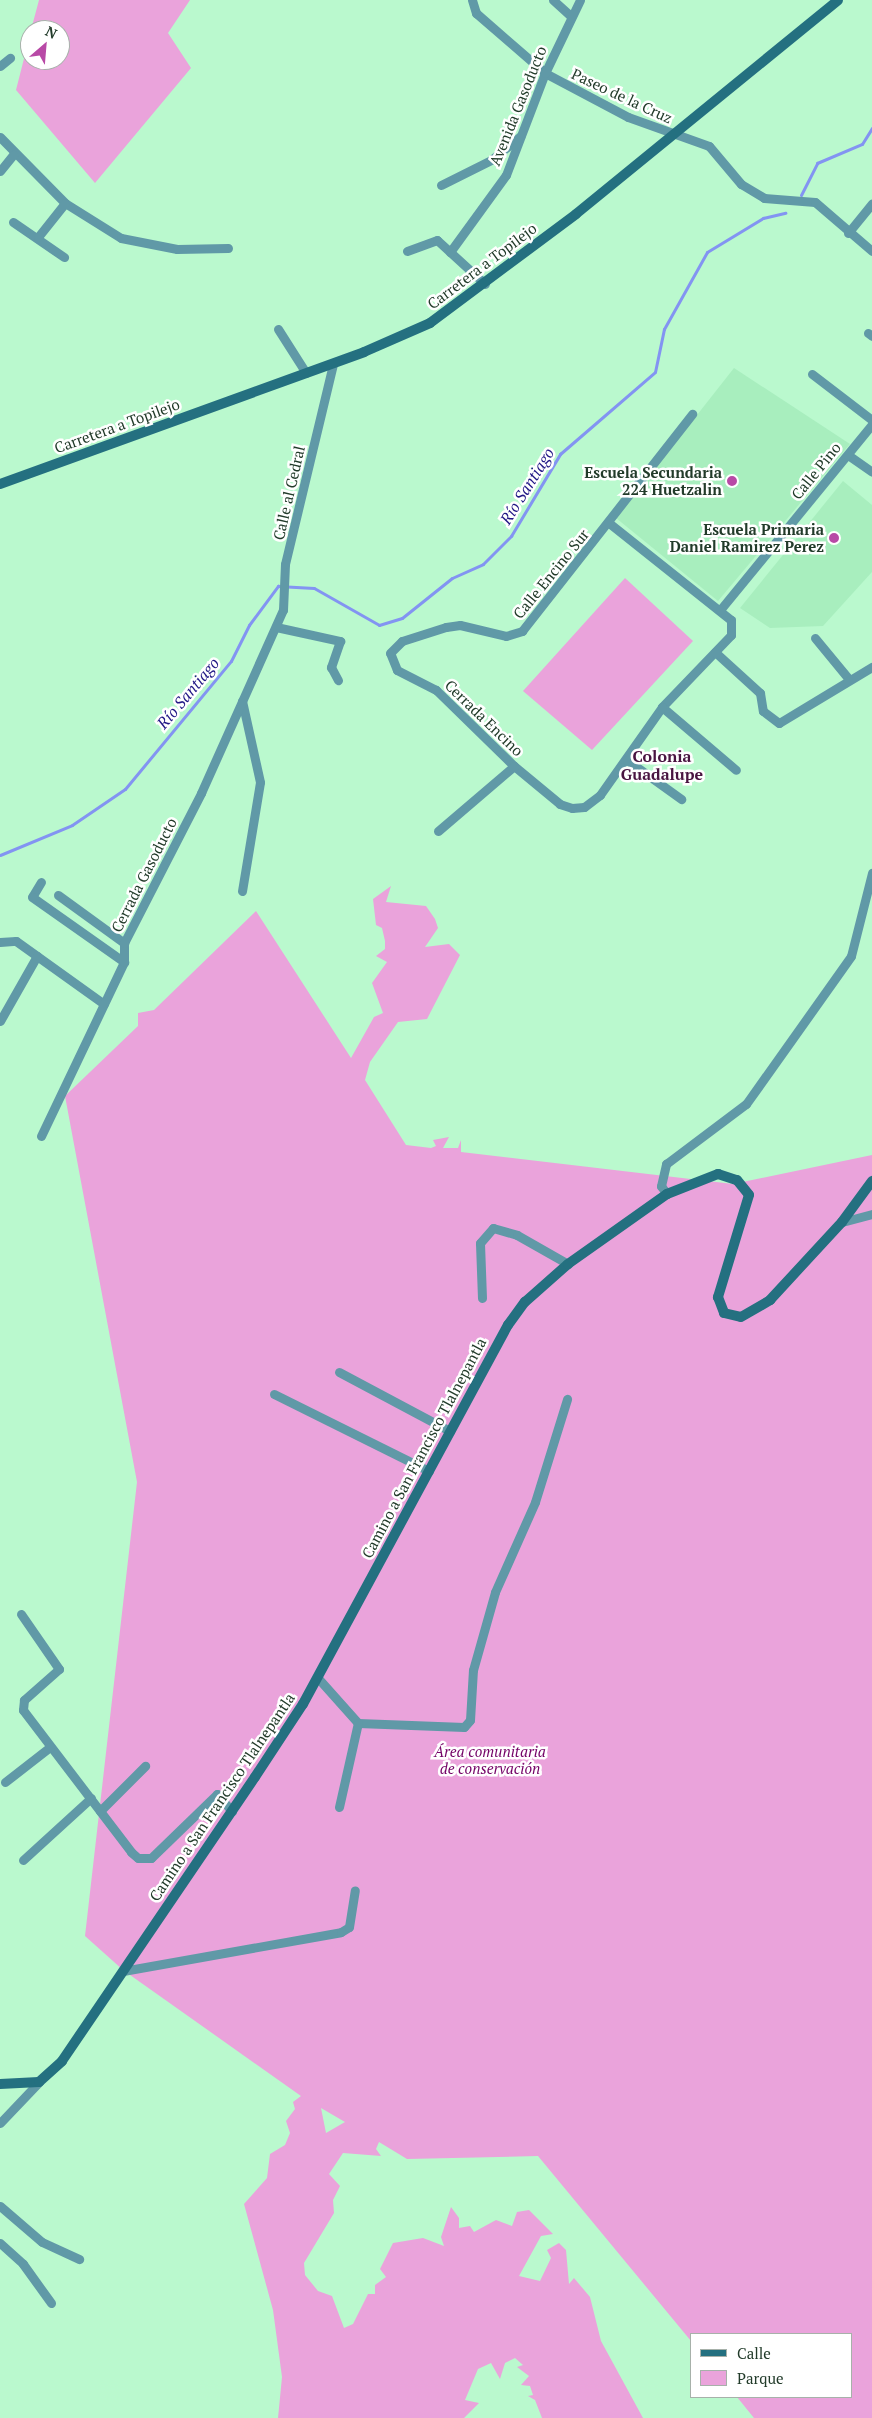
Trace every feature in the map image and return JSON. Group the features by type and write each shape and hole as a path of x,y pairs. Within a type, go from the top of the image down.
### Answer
{"street":[{"name":"Paseo de la Cruz","path":"472,0 476,13 544,73 594,102 673,135 710,146 741,184 764,198 815,202 848,233 872,252"},
{"path":"553,0 571,16"},
{"name":"Avenida Gasoducto","path":"450,252 506,175 544,73 580,0"},
{"name":"Carretera a Topilejo","path":"0,484 333,364 430,323 485,284 673,135 838,0"},
{"path":"0,66 10,58"},
{"path":"441,185 491,160 520,136"},
{"path":"0,137 13,155 65,204 137,243 177,249 228,248"},
{"path":"0,171 13,155"},
{"path":"848,233 872,203"},
{"path":"38,237 65,204"},
{"path":"13,222 38,237 64,257"},
{"path":"407,251 431,239 450,252 485,284"},
{"path":"278,329 306,374"},
{"name":"Calle al Cedral","path":"276,627 287,589 283,575 333,364"},
{"path":"812,374 872,420"},
{"path":"682,798 626,760 662,707 715,652 734,628 720,610 610,523 692,414"},
{"name":"Calle Pino","path":"720,610 872,424"},
{"path":"848,455 872,472"},
{"name":"Calle Encino Sur","path":"395,645 460,625 516,636 610,523"},
{"path":"276,627 340,641 331,667 338,680"},
{"name":"Cerrada Gasoducto","path":"41,1136 124,962 124,943 201,793 276,627"},
{"path":"815,638 848,678"},
{"name":"Cerrada Encino","path":"395,645 390,661 397,670 436,690 514,766 560,804 572,808 584,807 600,795 626,760"},
{"path":"715,652 760,693 763,711 780,723 848,678 872,667"},
{"path":"242,701 260,782 242,891"},
{"path":"662,707 736,770"},
{"path":"438,831 514,766"},
{"path":"667,1194 661,1186 666,1164 746,1104 851,956 872,873"},
{"path":"41,882 32,896 124,962"},
{"path":"58,895 124,943"},
{"path":"0,942 16,941 104,1004"},
{"path":"0,1022 37,956"},
{"name":"Camino a San Francisco Tlalnepantla","path":"39,2082 62,2061 124,1971 232,1811 318,1677 508,1325 534,1292 568,1264 667,1194 718,1174 746,1188 748,1208 718,1296 720,1306 731,1317 754,1312 770,1300 842,1222 872,1181"},
{"path":"842,1222 872,1214"},
{"path":"482,1298 480,1243 493,1228 517,1235 568,1264"},
{"path":"339,1372 450,1431"},
{"path":"274,1394 429,1472"},
{"path":"318,1677 358,1722 456,1729 470,1720 473,1670 495,1592 535,1502 567,1399"},
{"path":"22,1614 59,1669 21,1706 50,1747 131,1852 144,1859 216,1794 232,1811"},
{"path":"339,1807 358,1722"},
{"path":"5,1782 50,1747"},
{"path":"100,1811 145,1766"},
{"path":"23,1860 91,1798"},
{"path":"124,1971 341,1932 350,1927 355,1890"},
{"path":"0,2084 39,2082"},
{"path":"0,2123 39,2082"},
{"path":"0,2206 42,2242 79,2259"},
{"path":"0,2243 23,2264 51,2303"}],"shaded area":[{"name":"Escuela Secundaria 224 Huetzalin","path":"734,368 850,444 718,601 616,518"},
{"name":"Escuela Primaria Daniel Ramirez Perez","path":"843,481 872,505 872,572 823,626 770,628 740,608"}],"green space":[{"path":"39,0 190,0 168,33 191,68 95,183 16,90 21,70 70,70 70,20 34,20"},
{"path":"625,578 693,641 592,750 523,691"},
{"name":"Área comunitaria de conservación","path":"391,886 386,902 426,906 435,919 438,928 425,947 449,944 460,955 427,1019 398,1022 370,1062 365,1080 406,1145 431,1148 436,1146 433,1140 449,1137 443,1148 458,1148 461,1140 461,1152 733,1184 872,1155 872,2418 754,2418 738,2398 852,2398 852,2333 690,2333 690,2340 538,2156 407,2159 379,2142 376,2149 381,2156 343,2153 329,2174 340,2186 333,2200 334,2213 304,2263 305,2275 318,2291 332,2296 344,2328 353,2324 368,2294 375,2294 375,2285 386,2277 380,2269 393,2243 423,2238 444,2246 441,2237 451,2207 459,2218 459,2228 470,2226 474,2232 496,2220 512,2226 517,2212 529,2210 553,2234 541,2236 519,2276 540,2281 551,2258 547,2250 559,2243 566,2250 569,2284 574,2278 590,2297 601,2341 643,2418 542,2418 535,2400 528,2396 533,2395 530,2386 521,2385 529,2376 517,2367 523,2365 515,2358 505,2363 500,2379 491,2363 478,2369 465,2400 479,2403 464,2418 278,2418 282,2377 273,2310 244,2204 267,2178 270,2154 285,2145 290,2133 286,2121 295,2109 293,2102 301,2096 123,1970 85,1936 137,1482 65,1096 138,1026 138,1013 154,1010 256,911 351,1058 374,1017 383,1013 372,983 387,962 376,956 385,949 385,941 382,928 376,925 373,899","holes":["321,2108 345,2122 326,2133"]}],"waterway":[{"name":"Río Santiago","path":"801,195 817,163 862,144 872,128"},
{"name":"Río Santiago","path":"0,855 72,825 125,789 231,661 249,625 278,586 314,588 379,625 402,618 452,578 483,564 511,536 560,454 655,372 664,329 707,252 763,218 785,213"}],"place":[{"name":"Escuela Secundaria 224 Huetzalin","path":"732,481"},
{"name":"Escuela Primaria Daniel Ramirez Perez","path":"834,538"}],"district":[{"name":"Colonia Guadalupe","path":"662,765"}]}
